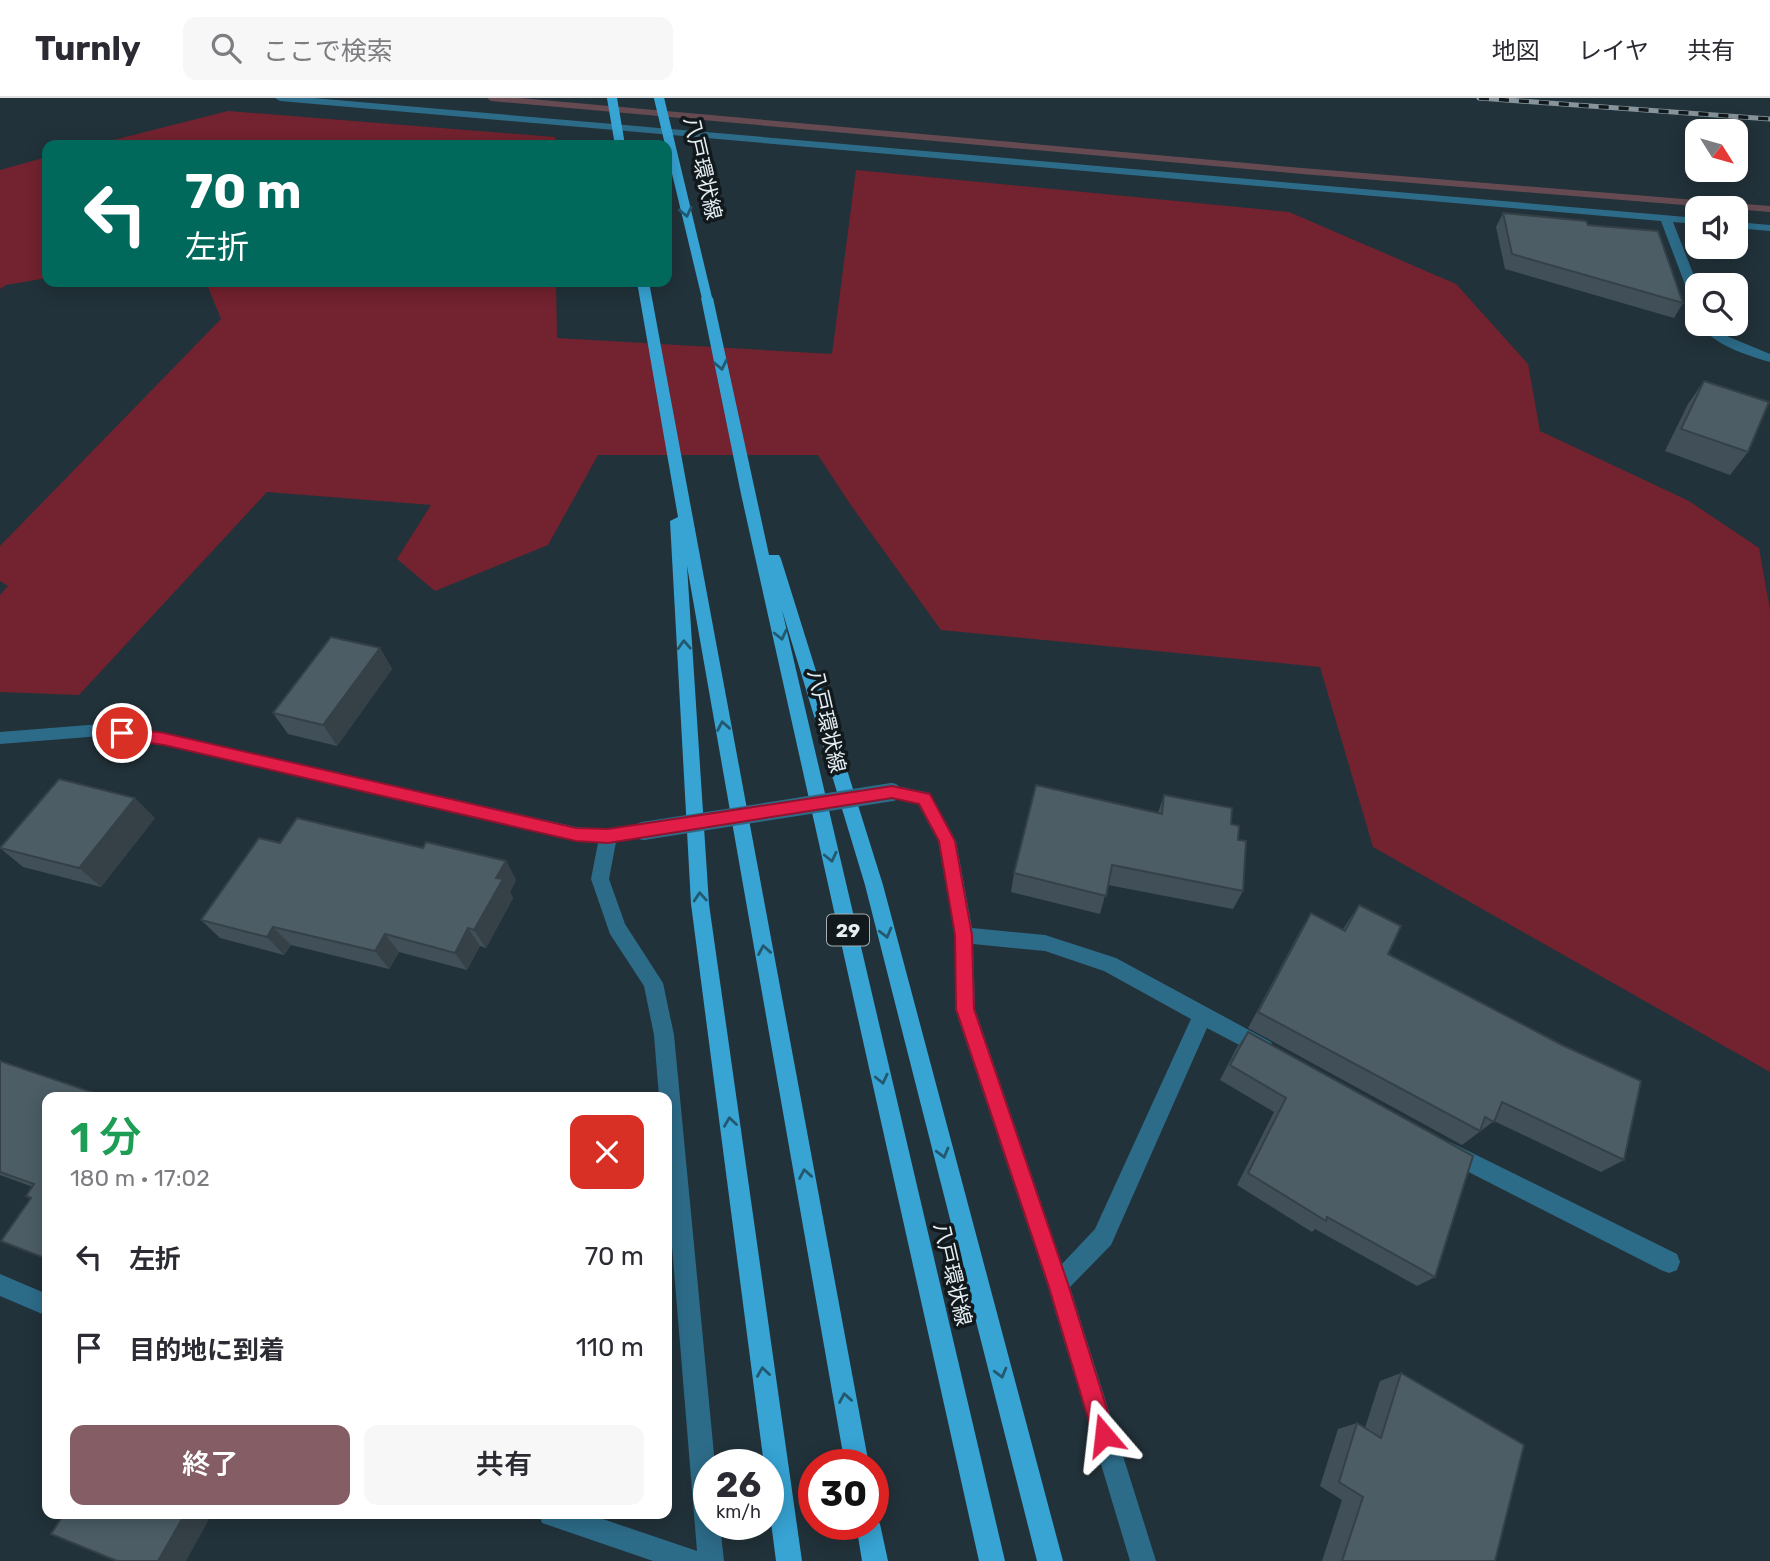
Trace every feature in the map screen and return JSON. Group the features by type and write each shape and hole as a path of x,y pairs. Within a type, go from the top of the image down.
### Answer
{"main road":[{"path":"612,98 619,140"},
{"name":"八戸環状線","path":"659,98 669,140"},
{"name":"八戸環状線","path":"672,152 992,1561"},
{"path":"644,287 854,1449"},
{"path":"672,444 700,904 789,1561"},
{"name":"29","path":"748,494 774,559 873,885 1050,1561"},
{"path":"871,1540 875,1561"}],"street":[{"path":"280,98 1685,220"},
{"path":"1666,219 1687,273"},
{"path":"1748,226 1770,228"},
{"path":"1720,336 1770,358"},
{"path":"0,738 101,730 164,739 576,834 608,836 892,792 924,798 947,841 964,935 965,1009 1058,1284 1143,1561"},
{"path":"608,836 600,879 617,928 653,983 664,1035 669,1092"},
{"path":"964,935 1045,943 1109,964 1286,1061"},
{"path":"1058,1284 1103,1237 1203,1014"},
{"path":"672,1125 711,1561"},
{"path":"1428,1141 1669,1262"},
{"path":"0,1285 42,1304"},
{"path":"566,1519 691,1561"}],"shaded area":[{"path":"228,111 555,137 555,140 114,140"},
{"path":"42,158 42,279 6,285 0,289 0,170"},
{"path":"856,170 1289,212 1456,284 1528,364 1540,431 1689,501 1759,548 1770,610 1770,1072 1373,847 1320,667 941,630 818,455 598,455 548,545 435,591 397,559 431,505 267,492 79,695 0,692 0,595 8,586 0,581 0,546 221,319 208,287 556,287 557,338 832,354"}],"building":[{"path":"1503,213 1586,221 1588,225 1658,231 1683,303 1512,254"},
{"path":"1704,381 1769,402 1748,452 1681,429"},
{"path":"331,637 380,648 323,725 273,713"},
{"path":"59,779 135,798 79,868 0,848"},
{"path":"1036,785 1162,814 1164,795 1232,808 1231,824 1239,826 1238,840 1246,841 1243,891 1112,865 1106,896 1014,873"},
{"path":"297,818 423,848 426,842 506,861 496,878 503,879 474,930 468,928 455,953 385,934 375,951 273,927 267,937 201,920 259,838 280,843"},
{"path":"1359,905 1401,926 1388,954 1564,1046 1641,1081 1624,1160 1502,1102 1494,1122 1485,1117 1480,1131 1258,1012 1311,913 1345,931"},
{"path":"1248,1032 1473,1156 1435,1277 1327,1217 1326,1221 1248,1173 1286,1098 1230,1065"},
{"path":"0,1061 91,1092 42,1092 42,1257 1,1241 31,1198 26,1196 34,1184 0,1172"},
{"path":"1401,1373 1524,1445 1495,1561 1342,1561 1363,1497 1339,1482 1357,1423 1381,1438"},
{"path":"61,1519 182,1519 158,1561 117,1561 51,1534"}],"waterway":[{"path":"491,98 1302,171 1770,209"}],"railway":[{"path":"1479,98 1770,119"}],"route":[{"path":"122,733 164,739 576,834 608,836 892,792 924,798 947,841 964,935 965,1009 1058,1284 1104,1435"}]}
